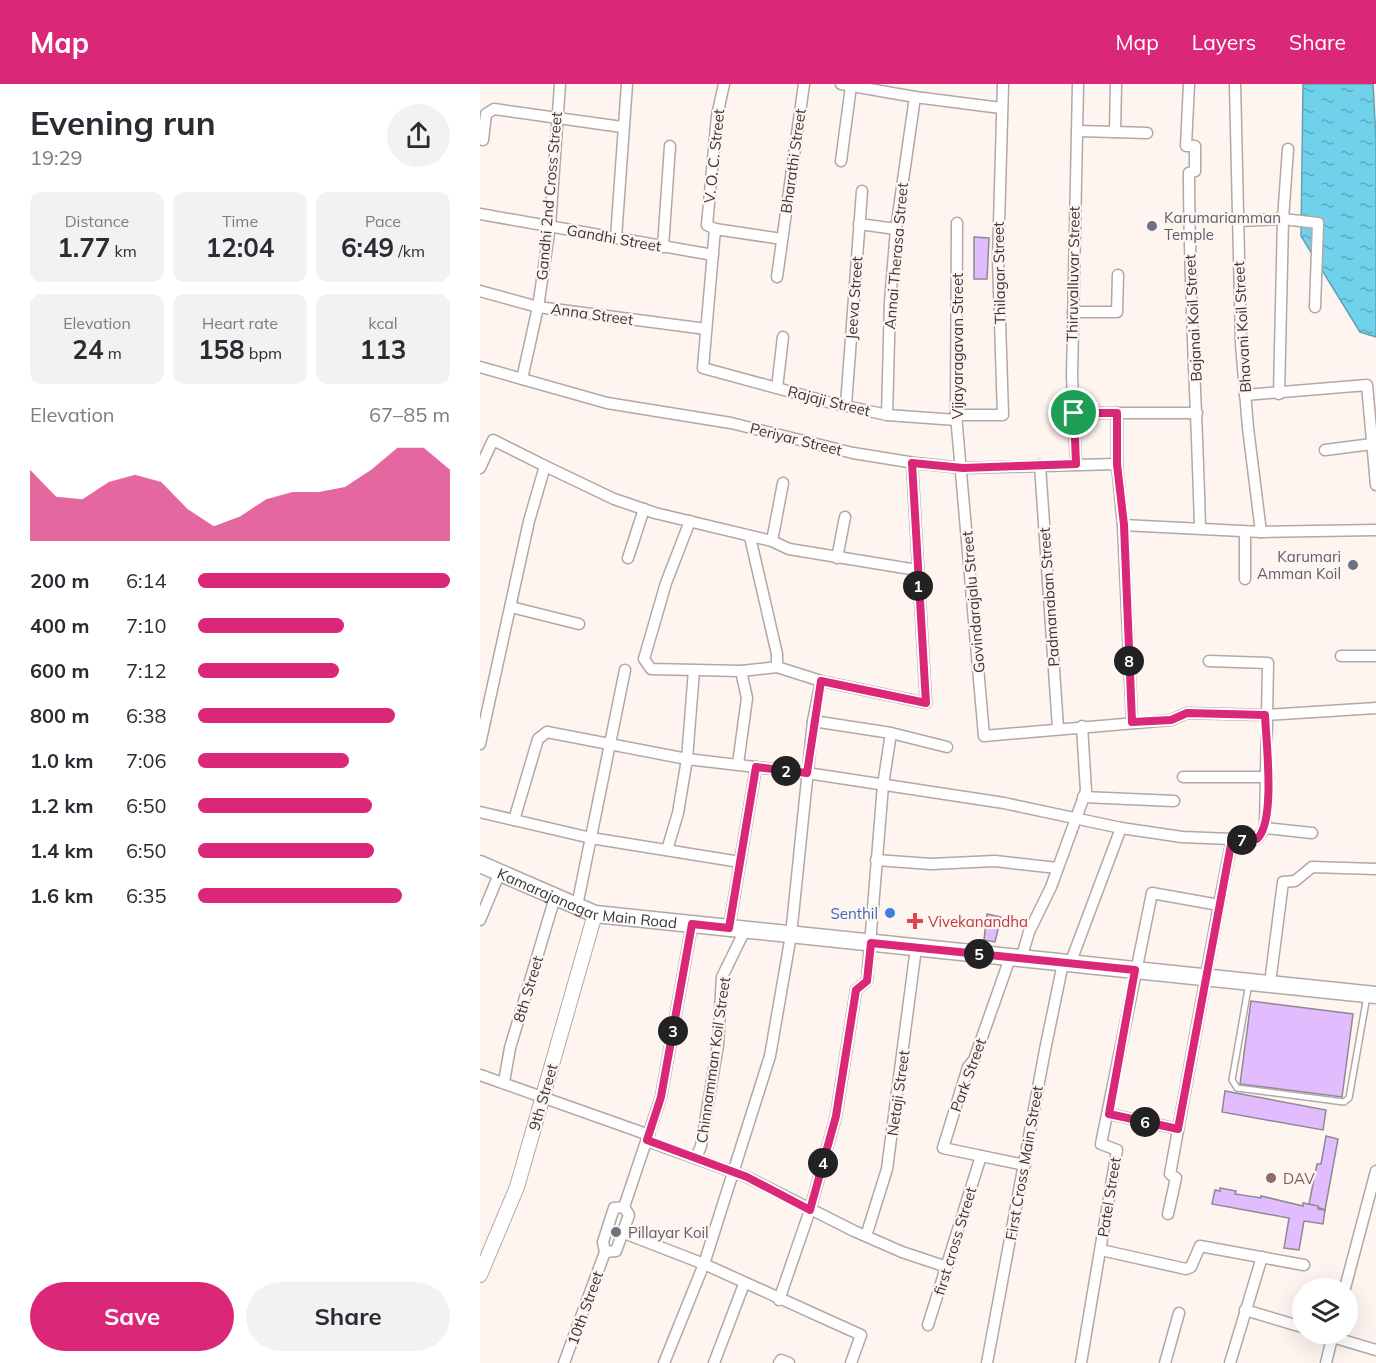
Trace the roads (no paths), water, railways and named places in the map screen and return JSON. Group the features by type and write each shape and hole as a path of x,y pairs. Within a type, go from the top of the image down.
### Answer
{"main road":[{"name":"Kamarajanagar Main Road","path":"480,864 595,914 1372,995"}],"street":[{"name":"Gandhi 2nd Cross Street","path":"522,379 538,307 550,226 560,84"},
{"path":"616,238 622,127 627,84"},
{"name":"V. O. C. Street","path":"703,368 715,229 707,225 717,116 724,84"},
{"name":"Bharathi Street","path":"777,277 804,84"},
{"name":"Thilagar Street","path":"957,418 1003,415 998,259 1003,84"},
{"name":"Thiruvalluvar Street","path":"1076,464 1073,312 1078,84"},
{"path":"1115,132 1116,84"},
{"name":"Bajanai Koil Street","path":"1189,84 1186,146 1195,146 1195,171 1189,173 1189,254 1200,528"},
{"name":"Bhavani Koil Street","path":"1235,84 1245,395 1261,532"},
{"path":"841,161 846,85 888,88 915,98 1001,108"},
{"name":"Annai Therasa Street","path":"887,415 890,302 896,229 915,98"},
{"path":"483,140 489,110 622,127"},
{"path":"1077,131 1147,133"},
{"path":"663,247 670,146"},
{"path":"1279,394 1283,219 1288,149"},
{"name":"Jeeva Street","path":"846,405 862,191"},
{"name":"Gandhi Street","path":"480,213 713,255"},
{"path":"1238,221 1283,219 1316,222 1319,226 1315,307"},
{"name":"Vijayaragavan Street","path":"957,223 957,418 963,468"},
{"path":"859,224 896,229"},
{"path":"715,229 782,238"},
{"path":"1073,312 1118,312 1118,275"},
{"name":"Anna Street","path":"480,291 538,307 706,330"},
{"path":"777,388 783,337"},
{"name":"Periyar Street","path":"480,367 607,403 731,423 853,453 912,463 963,468 1117,464"},
{"name":"Rajaji Street","path":"703,368 887,415 957,418"},
{"path":"1245,395 1367,385 1376,485"},
{"path":"1074,413 1197,413"},
{"path":"1117,413 1117,464 1124,525 1132,722"},
{"path":"480,468 493,440 614,499 644,509 772,541 789,549 917,570"},
{"path":"1324,450 1372,444"},
{"path":"690,521 666,583 644,659 651,669 741,671 777,667 821,681 926,703 912,463"},
{"name":"Padmanaban Street","path":"1040,465 1058,729"},
{"path":"480,744 529,521 545,466"},
{"name":"Govindarajalu Street","path":"963,468 984,736 1058,729"},
{"path":"772,541 783,483"},
{"path":"628,558 644,509"},
{"path":"837,558 845,517"},
{"path":"1124,525 1245,532 1376,530"},
{"path":"1245,532 1245,579"},
{"path":"750,537 777,654 777,667"},
{"path":"511,607 579,624"},
{"path":"1341,656 1376,656"},
{"path":"514,820 539,735 547,732 687,759 807,773 1004,803 1121,828 1182,837 1257,839 1265,828 1268,777 1265,715 1268,663 1209,661"},
{"path":"577,906 625,670"},
{"path":"667,850 678,813 687,759 694,670"},
{"path":"738,764 747,698 741,671"},
{"path":"664,1363 704,1264 770,1056 791,935 813,721 821,681"},
{"path":"1058,729 1171,720 1187,713 1265,715 1376,708"},
{"path":"813,721 891,734 947,747"},
{"path":"1016,958 1057,868 1086,791 1082,726"},
{"path":"779,1300 810,1210 836,1116 856,990 867,981 883,785 891,734"},
{"name":"Chinnamman Koil Street","path":"696,1158 701,1146 718,1045 722,977 737,929 740,862 756,767"},
{"path":"1183,777 1268,777"},
{"path":"1083,797 1174,801"},
{"path":"480,812 591,838 740,862"},
{"name":"First Cross Main Street","path":"987,1363 1045,1050 1067,964 1121,828"},
{"path":"1265,828 1312,833"},
{"path":"1168,1214 1176,1178 1170,1174 1232,839"},
{"path":"876,860 931,864 995,861 1057,868"},
{"path":"1270,983 1283,882 1295,881 1312,867 1376,869"},
{"path":"480,920 500,872"},
{"path":"1135,970 1152,892 1219,905"},
{"name":"8th Street","path":"504,1082 510,1048 555,897"},
{"name":"9th Street","path":"480,1275 517,1188 595,914"},
{"name":"10th Street","path":"624,1207 661,1097 692,924"},
{"name":"Netaji Street","path":"866,1236 887,1169 916,948"},
{"name":"Park Street","path":"1016,958 974,1060 968,1067 943,1148 1025,1165"},
{"name":"Patel Street","path":"1081,1363 1118,1150 1101,1144 1109,1114 1135,970"},
{"path":"480,1075 504,1082 735,1172 866,1236 947,1267"},
{"path":"1109,1114 1178,1129"},
{"name":"first cross Street","path":"928,1325 981,1156"},
{"path":"1348,1278 1376,1171"},
{"name":"10th Street","path":"605,1252 616,1251 624,1233 629,1215 624,1207"},
{"name":"10th Street","path":"564,1363 605,1252 603,1242 614,1209 624,1207"},
{"path":"624,1233 704,1264 779,1300 861,1335 853,1362"},
{"path":"1101,1250 1186,1269 1191,1267 1200,1246 1304,1265"},
{"path":"1230,1363 1262,1257"},
{"path":"714,1363 744,1284"},
{"path":"1245,1310 1292,1324"},
{"path":"1166,1363 1179,1313"},
{"path":"1326,1363 1328,1344"},
{"path":"1357,1344 1376,1350"},
{"path":"778,1363 781,1360 789,1363"}],"lane":[{"path":"1249,982 1232,1080 1234,1085 1237,1088 1344,1102 1349,1098 1372,995"}],"water":[{"path":"1303,84 1373,84 1376,139 1376,337 1360,332 1301,236"}],"place":[{"name":"Karumariamman Temple","path":"1152,226"},
{"name":"Karumari Amman Koil","path":"1353,565"},
{"name":"Senthil","path":"890,913"},
{"name":"Vivekanandha","path":"915,921"},
{"name":"DAV","path":"1271,1178"},
{"name":"Pillayar Koil","path":"616,1232"}]}
